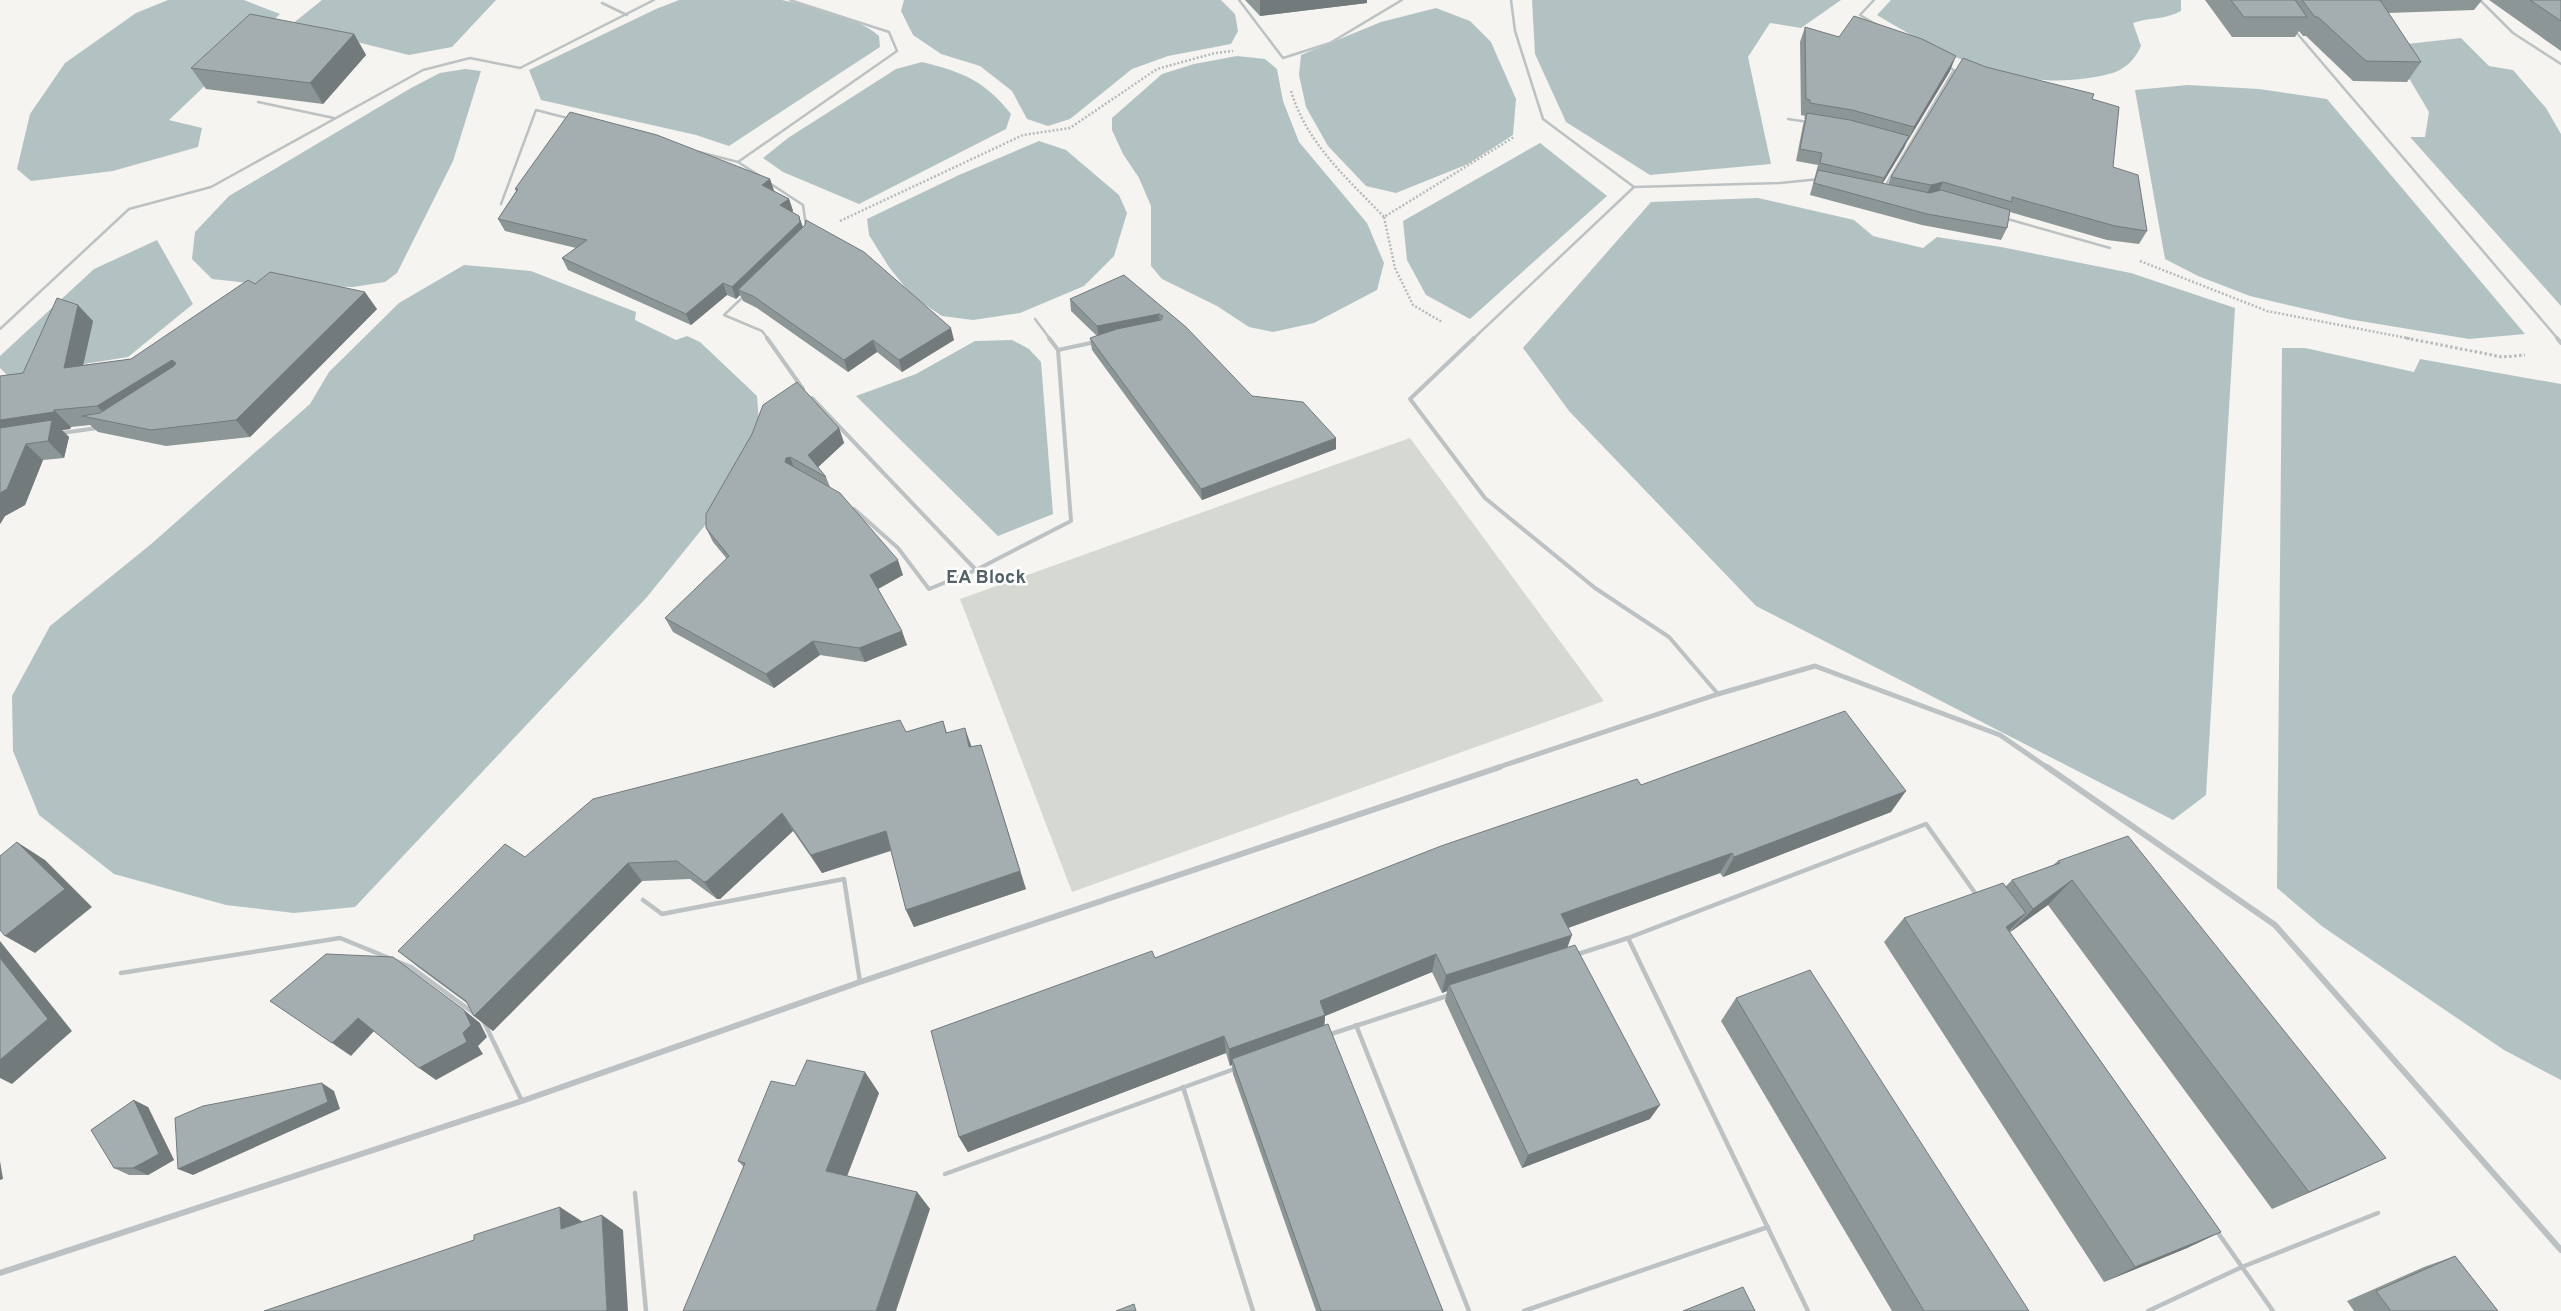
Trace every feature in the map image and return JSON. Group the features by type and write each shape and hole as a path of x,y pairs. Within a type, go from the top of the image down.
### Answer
{"street":[{"path":"0,1272 522,1101 860,982 1718,694 1815,666 2000,734 2275,925 2561,1250"}],"lane":[{"path":"0,329 129,209 211,187 423,70 470,58 520,68 654,0"},
{"path":"738,162 897,51 889,32 790,0"},
{"path":"1239,0 1283,58 1295,56 1349,34 1402,0"},
{"path":"1511,0 1515,31 1542,119 1634,187 1780,183 1816,178 1825,180"},
{"path":"1874,0 1860,15 1886,30"},
{"path":"2480,0 2513,33 2561,64"},
{"path":"602,3 627,15"},
{"path":"2292,28 2561,343"},
{"path":"1880,193 1954,70 1945,65"},
{"path":"258,102 336,118"},
{"path":"501,204 536,110 574,120"},
{"path":"1788,119 1817,124"},
{"path":"1900,143 1909,146"},
{"path":"690,149 738,162 803,205 807,235"},
{"path":"1634,187 1410,399 1485,498 1595,588 1669,637 1718,694"},
{"path":"2000,217 2110,248"},
{"path":"745,295 724,315 762,331 803,389 976,570"},
{"path":"850,506 898,548 930,589 976,570 1071,521 1058,350 1035,319"},
{"path":"1058,350 1105,340"},
{"path":"57,434 104,427"},
{"path":"1572,956 1628,938 1926,824 1983,905"},
{"path":"642,900 662,914 844,878 860,982"},
{"path":"121,973 340,938 411,967 483,1020 522,1101"},
{"path":"1628,938 1808,1311"},
{"path":"1320,1038 1459,992"},
{"path":"1356,1025 1469,1311"},
{"path":"945,1174 1247,1064"},
{"path":"1183,1088 1253,1311"},
{"path":"635,1193 646,1311"},
{"path":"2148,1311 2242,1267 2378,1213"},
{"path":"2214,1227 2274,1311"},
{"path":"1524,1311 1768,1228"}],"path":[{"path":"837,222 1023,135 1070,128 1156,69 1214,53 1262,48 1283,58 1294,107 1316,145 1384,217 1395,268 1412,304 1472,340"},
{"path":"1384,217 1542,119"},
{"path":"2110,248 2267,311 2502,357 2532,354"}],"shaded area":[{"path":"168,0 244,0 280,14 169,120 202,128 198,147 113,171 31,181 17,169 30,114 65,63 136,13"},
{"path":"322,0 496,0 452,47 409,55 320,30 291,25"},
{"path":"679,0 782,0 794,2 834,13 859,23 879,36 880,47 729,146 696,135 541,100 529,70 656,9"},
{"path":"904,0 1221,0 1235,14 1238,31 1231,44 1168,56 1132,69 1070,119 1048,126 1027,119 1012,91 980,66 941,54 913,35 901,11"},
{"path":"1532,0 1841,0 1801,28 1770,23 1748,57 1771,164 1650,175 1566,122 1535,54"},
{"path":"1891,0 2181,0 2181,11 2169,16 2133,23 2141,46 2131,61 2120,70 2089,78 2032,79 2004,74 1978,66 1952,56 1902,30 1877,15"},
{"path":"1436,8 1470,21 1491,42 1516,99 1513,135 1468,164 1396,193 1366,186 1328,146 1306,107 1299,75 1301,55 1381,22"},
{"path":"2461,38 2489,66 2513,70 2546,108 2561,134 2561,306 2410,137 2425,137 2429,112 2391,48 2407,44"},
{"path":"1237,56 1265,59 1277,69 1283,101 1299,142 1367,223 1384,263 1377,290 1314,323 1273,332 1249,327 1217,306 1162,279 1151,266 1151,206 1139,178 1123,154 1112,130 1112,118 1162,74 1194,64"},
{"path":"922,62 961,74 982,85 1011,114 1006,129 859,204 783,172 763,158 788,138 896,69"},
{"path":"465,69 481,71 453,161 397,273 385,282 353,287 269,285 212,279 192,259 195,232 229,196 411,88 440,73"},
{"path":"2188,85 2259,89 2327,99 2525,334 2469,339 2348,319 2250,296 2198,276 2165,259 2135,90"},
{"path":"1039,141 1066,150 1119,195 1127,213 1114,256 1084,286 1020,313 973,320 942,316 912,296 889,267 869,235 867,219 959,175"},
{"path":"1540,143 1607,196 1470,319 1426,295 1407,260 1403,221"},
{"path":"1758,198 1854,220 1873,236 1923,248 1937,237 2001,247 2131,273 2235,308 2206,795 2173,820 1756,606 1569,411 1523,348 1651,202"},
{"path":"157,240 193,304 128,357 8,376 0,368 0,356 94,269"},
{"path":"464,265 531,271 636,312 635,320 676,340 687,336 700,342 757,396 760,435 715,513 647,597 355,907 294,913 226,905 114,874 39,815 13,751 12,696 50,626 150,545 310,404 329,372 399,303"},
{"path":"1012,340 1029,349 1041,362 1053,514 998,536 856,396 916,374 975,341"},
{"path":"2282,348 2305,348 2414,372 2420,359 2561,384 2561,1080 2504,1050 2323,927 2277,888"},
{"path":"1410,438 1604,701 1072,892 960,599"}],"building":[{"path":"2231,0 2295,0 2307,17 2244,17"},
{"path":"2302,0 2380,0 2421,62 2366,61 2318,17 2315,17"},
{"path":"2530,0 2561,0 2561,21"},
{"path":"250,14 354,34 310,83 191,68"},
{"path":"1854,16 1922,39 1956,56 1914,127 1852,110 1810,103 1810,100 1806,99 1805,27 1839,37"},
{"path":"1963,58 1986,67 2094,94 2092,99 2119,107 2113,167 2138,175 2147,231 2115,226 2012,197 2012,202 1943,182 1931,185 1891,177"},
{"path":"570,112 657,135 770,179 762,185 789,199 780,205 799,216 800,222 732,287 723,283 686,314 562,258 587,240 498,219 518,189 515,189"},
{"path":"1807,113 1850,120 1909,136 1884,178 1820,163 1822,153 1800,149"},
{"path":"1818,170 1930,193 1941,190 2010,210 2007,228 1927,214 1814,183"},
{"path":"806,220 864,252 951,328 899,360 873,340 844,360 753,296 738,290 805,225"},
{"path":"270,272 365,292 236,420 151,430 82,416 100,413 174,366 176,363 172,360 97,406 54,410 54,412 0,420 0,376 23,373 57,298 78,305 64,368 131,359 248,280 255,284"},
{"path":"1124,275 1186,327 1252,396 1303,402 1336,438 1201,489 1090,338 1117,329 1161,320 1163,316 1159,314 1097,326 1070,299"},
{"path":"797,382 839,428 808,455 826,477 790,457 786,458 785,462 840,493 898,560 870,575 902,631 859,648 813,641 766,674 665,618 729,556 706,528 706,514 752,434 763,405"},
{"path":"52,420 48,441 26,444 7,489 0,493 0,428"},
{"path":"1845,711 1906,791 1734,857 1732,853 1561,914 1572,935 1446,975 1436,954 1320,1001 1325,1015 1229,1049 1224,1036 959,1137 931,1031 1152,951 1155,958 1441,846 1637,779 1641,785"},
{"path":"900,720 906,732 943,721 946,733 965,728 969,747 981,745 1020,871 906,910 886,831 811,855 782,813 704,882 677,861 628,863 474,1016 466,1001 398,951 505,844 525,857 593,799"},
{"path":"2128,836 2386,1158 2309,1192 2072,880 2033,909 2012,880"},
{"path":"17,842 65,889 5,936 0,930 0,856"},
{"path":"2003,883 2026,913 2006,927 2221,1232 2135,1267 1904,918"},
{"path":"1575,945 1660,1105 1528,1155 1449,985"},
{"path":"326,954 393,957 464,1010 471,1025 463,1033 467,1042 419,1068 358,1018 332,1043 270,1001"},
{"path":"0,958 48,1019 0,1060"},
{"path":"1810,970 2029,1311 1924,1311 1736,998"},
{"path":"1328,1024 1443,1311 1321,1311 1232,1059"},
{"path":"807,1060 865,1072 826,1171 917,1192 876,1311 683,1311 745,1163 738,1161 771,1081 795,1086"},
{"path":"322,1083 328,1102 178,1169 175,1118 203,1106"},
{"path":"134,1100 159,1154 133,1168 114,1168 91,1130"},
{"path":"560,1207 561,1229 602,1215 607,1311 264,1311 474,1240 474,1235"},
{"path":"2455,1256 2498,1311 2391,1311 2376,1291"},
{"path":"1743,1287 1755,1311 1683,1311"},
{"path":"1134,1304 1136,1311 1116,1311"}],"district":[{"name":"EA Block","path":"986,576"}]}
